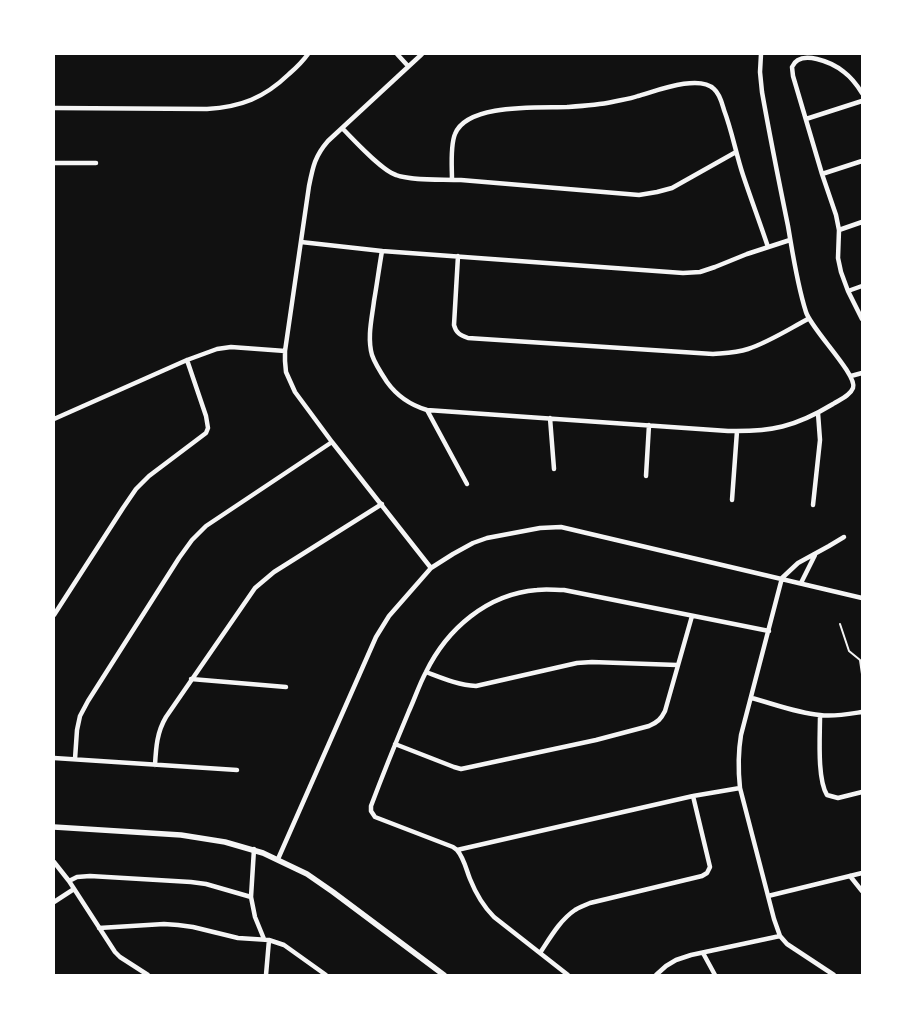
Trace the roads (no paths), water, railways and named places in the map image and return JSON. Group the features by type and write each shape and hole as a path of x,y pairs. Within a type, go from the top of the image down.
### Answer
{"street":[{"path":"54,108 226,108 257,98 271,89 295,69 308,54"},
{"path":"397,54 408,66"},
{"path":"422,54 328,141 314,161 285,350 285,361 286,372 295,392 431,568"},
{"path":"382,251 371,324 370,340 372,355 391,387 403,400 427,410 752,432 775,429 797,423 818,413 844,398 853,388 854,382 808,319 790,240 762,92 761,54"},
{"path":"862,93 846,73 832,64 813,59 800,59 794,64 792,71 836,216 839,230 838,258 841,272 848,292 862,319"},
{"path":"452,180 454,136 464,123 476,116 522,107 567,107 607,103 679,85 691,83 708,85 718,94 768,247"},
{"path":"806,119 862,101"},
{"path":"342,128 380,165 396,176 639,195 672,188 736,152"},
{"path":"822,174 862,161"},
{"path":"54,163 96,163"},
{"path":"839,230 862,222"},
{"path":"301,242 382,251 683,273 700,272 790,240"},
{"path":"458,256 454,324 458,333 468,338 713,354 731,353 765,342 808,319"},
{"path":"848,292 862,286"},
{"path":"54,419 187,360 217,349 231,347 285,350"},
{"path":"54,615 136,490 149,476 206,433 208,428 206,416 187,360"},
{"path":"851,376 862,373"},
{"path":"427,410 467,484"},
{"path":"813,505 820,440 818,413"},
{"path":"550,418 554,469"},
{"path":"646,476 650,426"},
{"path":"732,500 738,431"},
{"path":"75,759 80,716 88,701 192,540 206,526 332,442"},
{"path":"155,765 160,726 254,588 274,572 382,504"},
{"path":"278,860 376,637 389,616 431,568 473,543 487,538 540,528 561,527 862,598"},
{"path":"834,975 795,950 780,936 740,788 738,753 782,578 798,563 844,537"},
{"path":"801,583 815,554"},
{"path":"568,975 494,917 483,906 458,850 375,817 372,814 371,806 395,744 426,672 441,646 462,622 486,606 519,593 536,590 564,590 769,631"},
{"path":"395,744 461,769 596,740 650,726 662,717 665,711 692,616"},
{"path":"426,672 456,683 476,686 577,663 677,665"},
{"path":"191,679 286,687"},
{"path":"752,698 820,716 862,712"},
{"path":"820,716 821,772 824,790 832,798 862,792"},
{"path":"54,758 237,770"},
{"path":"458,850 693,796 740,788"},
{"path":"540,953 561,923 577,908 590,903 702,876 707,873 710,867 693,796"},
{"path":"54,827 181,835 226,842 254,850 306,874 444,975"},
{"path":"254,850 251,897 255,917 266,939 266,975"},
{"path":"54,862 115,952 148,975"},
{"path":"768,896 862,873"},
{"path":"68,881 77,877 90,876 191,882 206,884 251,897"},
{"path":"850,876 862,892"},
{"path":"54,902 74,889"},
{"path":"99,928 164,924 193,927 238,938 266,939 284,946 326,975"},
{"path":"656,975 676,960 780,936"},
{"path":"703,953 715,975"}],"lane":[{"path":"840,624 849,651 860,660 862,674"}]}
